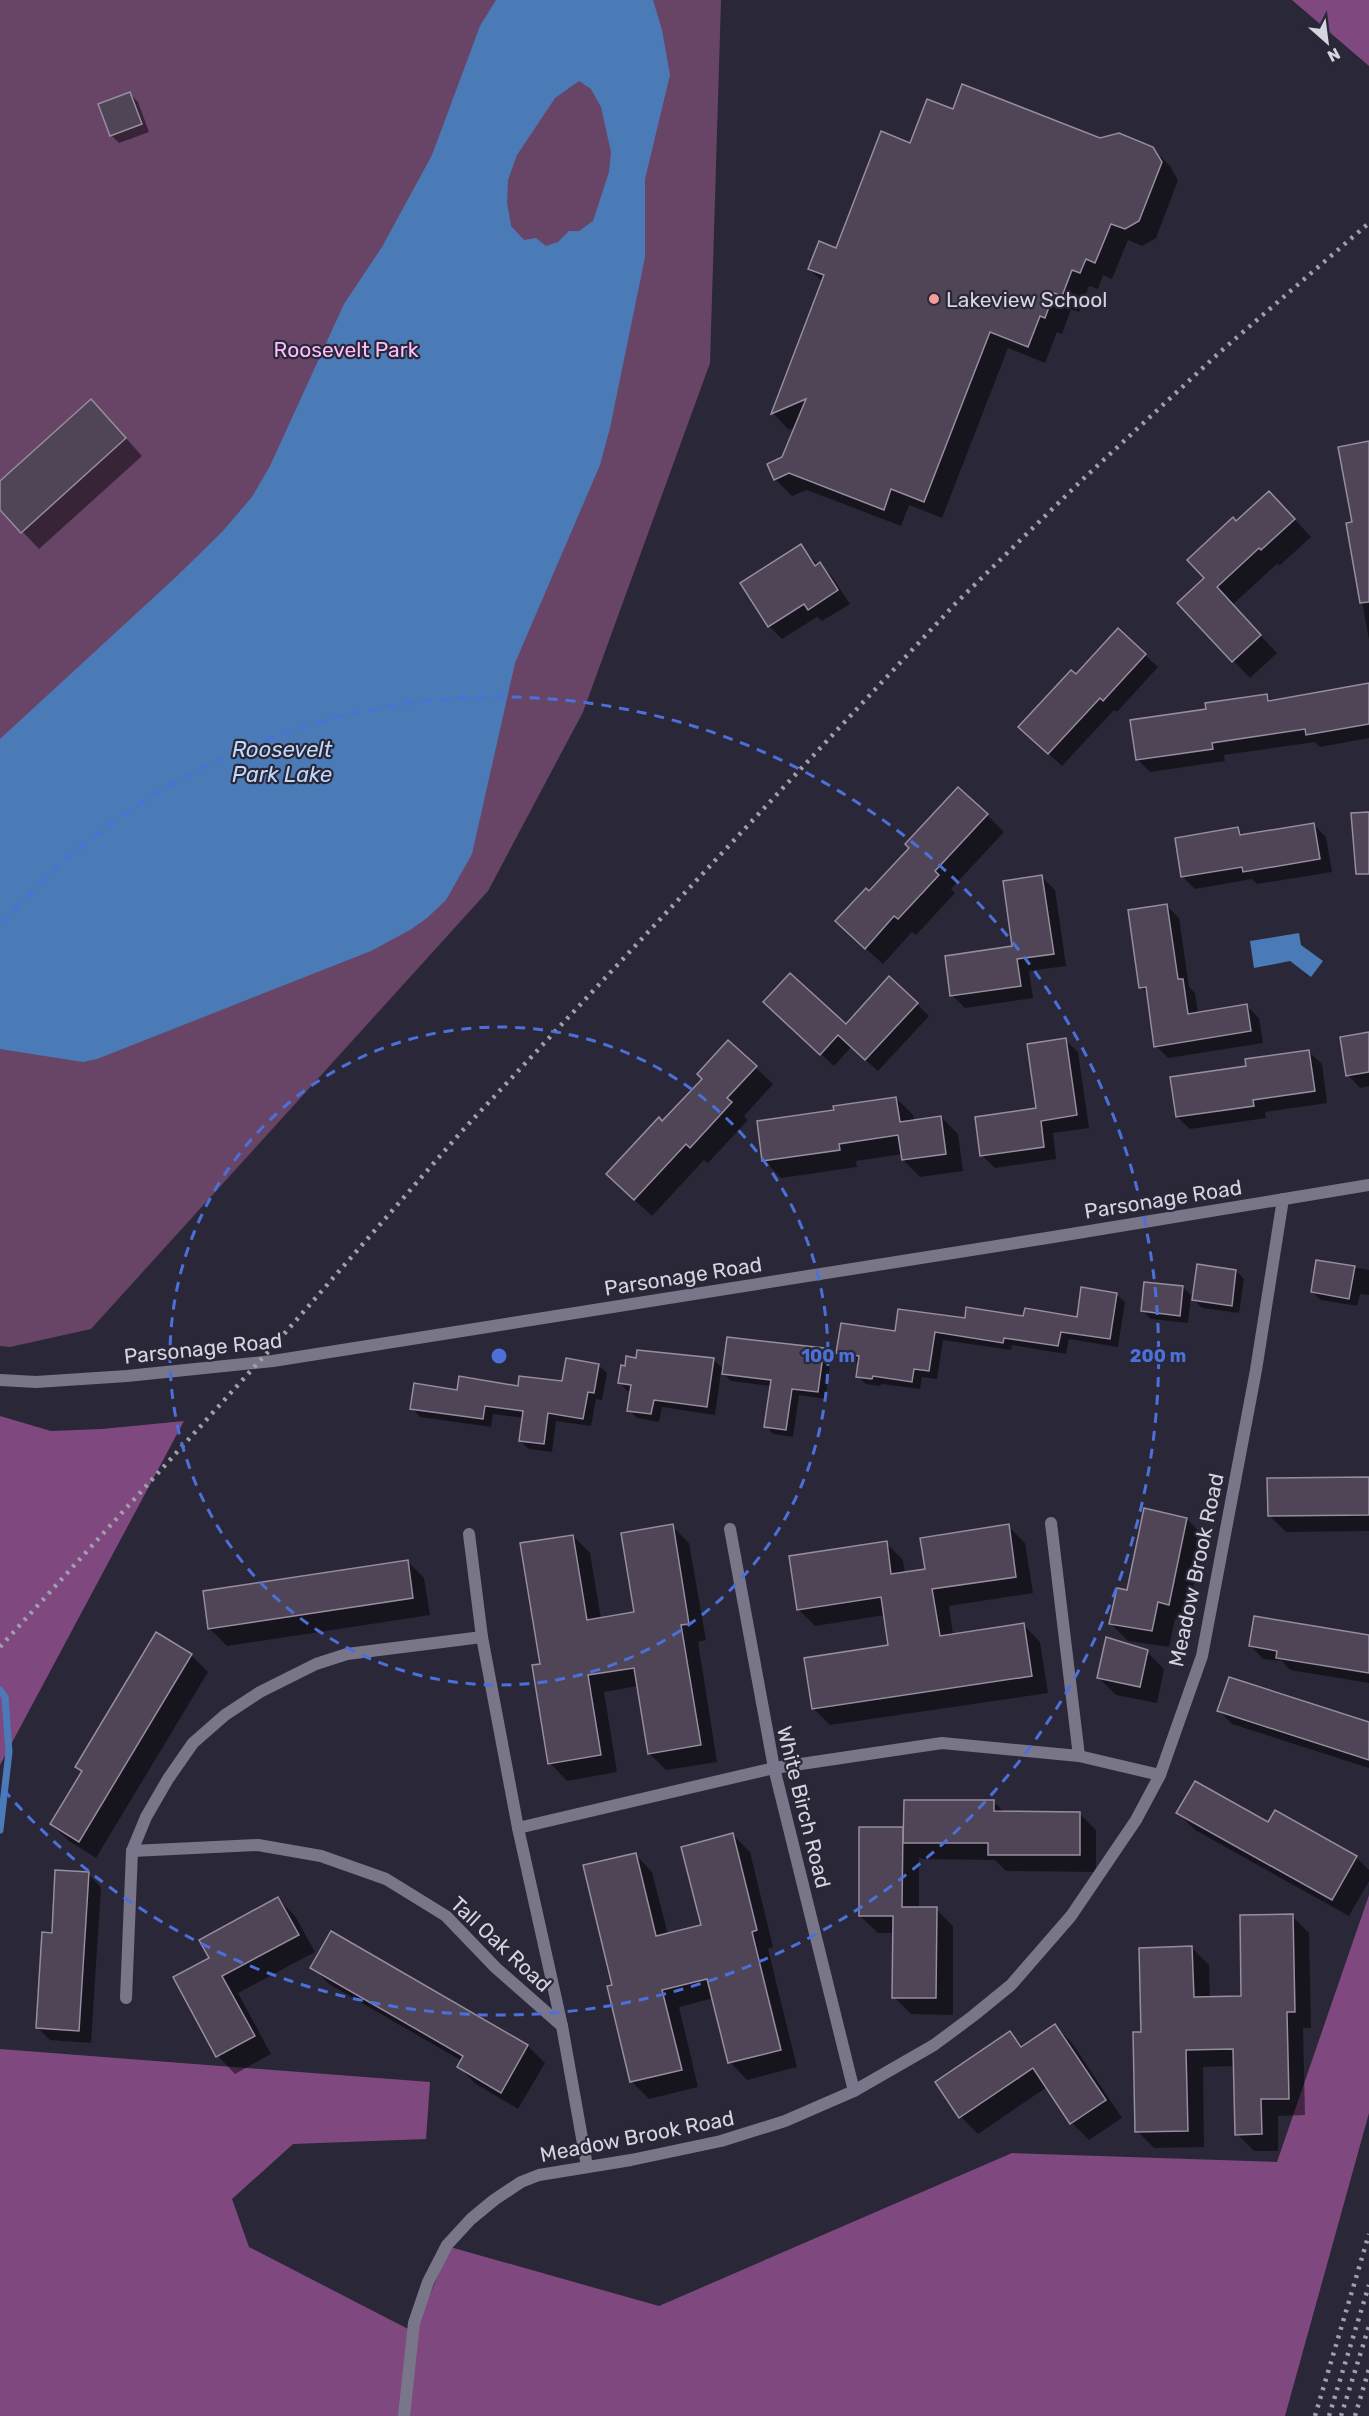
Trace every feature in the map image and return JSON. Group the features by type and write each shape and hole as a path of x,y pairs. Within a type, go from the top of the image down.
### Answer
{"street":[{"name":"Parsonage Road","path":"0,1380 60,1381 273,1361 1369,1185"},
{"name":"Meadow Brook Road","path":"404,2416 418,2309 428,2282 447,2245 482,2208 521,2182 539,2175 675,2152 754,2132 854,2091 934,2045 1011,1986 1071,1916 1136,1820 1160,1775 1202,1656 1256,1370 1283,1199"},
{"path":"1051,1523 1079,1756"},
{"name":"White Birch Road","path":"730,1529 774,1768 854,2091"},
{"name":"Tall Oak Road","path":"469,1534 482,1637 518,1828 561,2026 587,2166"},
{"path":"126,1998 132,1851 146,1816 193,1743 225,1715 260,1692 316,1664 347,1654 482,1637"},
{"path":"518,1828 774,1768 942,1743 1079,1756 1160,1775"},
{"name":"Tall Oak Road","path":"132,1851 258,1845 321,1856 387,1879 446,1916 496,1968 561,2026"}],"green space":[{"name":"Roosevelt Park","path":"0,0 721,0 710,363 583,712 488,891 91,1329 10,1347 0,1346"}],"shaded area":[{"path":"1292,0 1369,0 1369,66"},
{"path":"0,1416 51,1431 102,1429 184,1421 0,1765"},
{"path":"1369,1895 1369,2113 1285,2416 0,2416 0,2049 430,2082 426,2139 293,2144 232,2199 249,2247 414,2332 450,2247 659,2306 1012,2153 1277,2162"}],"water":[{"name":"Roosevelt Park Lake","path":"496,0 653,0 662,30 670,75 645,179 645,257 610,428 600,465 515,663 472,854 446,900 410,930 371,951 97,1059 83,1062 0,1049 0,739 177,576 222,532 252,497 270,466 344,304 382,247 432,155 480,26","holes":["579,81 591,89 601,107 611,152 609,172 593,221 579,231 569,231 558,242 546,246 536,238 524,240 511,226 507,202 508,180 517,155 555,98"]},
{"path":"1299,933 1301,945 1323,961 1311,977 1290,961 1254,968 1250,941"}],"building":[{"name":"Lakeview School","path":"962,84 1100,138 1119,133 1153,147 1162,162 1139,221 1125,229 1111,224 1095,263 1086,259 1080,273 1072,270 1062,296 1054,293 1045,318 1040,316 1028,347 990,332 924,502 891,489 884,510 789,473 774,480 767,464 782,457 806,399 771,414 824,275 808,269 819,241 836,248 881,131 910,143 927,99 953,109"},
{"path":"130,92 142,124 110,136 98,104"},
{"path":"91,399 126,438 21,533 0,510 0,481"},
{"path":"1369,441 1369,602 1360,603 1346,523 1352,522 1338,447"},
{"path":"1269,491 1295,519 1217,587 1261,635 1232,662 1177,603 1204,578 1187,560 1233,517 1236,521"},
{"path":"801,544 815,566 820,562 838,590 808,610 804,604 768,627 740,583"},
{"path":"1118,628 1146,654 1103,701 1100,698 1048,754 1018,727 1071,670 1076,674"},
{"path":"1369,683 1369,724 1306,735 1305,729 1212,743 1213,749 1136,760 1130,720 1206,709 1205,703 1267,694 1268,701"},
{"path":"958,787 988,814 935,871 939,875 898,919 894,916 865,949 835,921 866,888 869,891 909,848 905,844"},
{"path":"1369,812 1369,874 1356,874 1351,813"},
{"path":"1314,823 1320,859 1243,872 1242,867 1181,877 1175,838 1238,827 1240,835"},
{"path":"1042,875 1054,954 1017,959 1021,986 950,996 945,956 1012,946 1003,881"},
{"path":"1167,904 1178,979 1183,979 1188,1014 1247,1004 1251,1031 1154,1047 1146,987 1139,988 1128,910"},
{"path":"790,973 846,1024 889,976 918,1003 865,1060 838,1035 820,1055 763,1002"},
{"path":"1369,1032 1369,1072 1346,1076 1340,1037"},
{"path":"1066,1038 1077,1115 1041,1121 1044,1147 980,1156 975,1117 1036,1108 1027,1044"},
{"path":"728,1040 757,1066 727,1098 732,1102 690,1148 686,1144 634,1200 606,1174 659,1117 662,1121 702,1079 697,1074"},
{"path":"1309,1050 1315,1091 1253,1100 1254,1106 1176,1117 1170,1077 1246,1066 1245,1059"},
{"path":"896,1097 900,1122 941,1116 946,1154 902,1160 898,1135 839,1144 840,1150 762,1161 757,1121 834,1110 833,1106"},
{"path":"1316,1260 1355,1266 1349,1299 1311,1292"},
{"path":"1197,1264 1236,1270 1232,1306 1192,1300"},
{"path":"1144,1282 1183,1286 1180,1316 1141,1311"},
{"path":"1081,1287 1117,1293 1110,1339 1061,1332 1058,1346 1004,1338 1003,1343 935,1332 929,1371 914,1369 912,1382 873,1376 872,1379 856,1377 859,1356 836,1353 841,1323 895,1331 898,1309 965,1318 966,1307 1023,1316 1025,1308 1077,1317"},
{"path":"727,1337 824,1348 818,1392 792,1389 786,1430 764,1427 771,1380 722,1374"},
{"path":"637,1350 714,1358 707,1407 654,1400 651,1414 627,1411 631,1385 618,1383 621,1365 625,1366 626,1356 636,1358"},
{"path":"566,1358 599,1364 594,1393 588,1392 583,1419 548,1413 544,1444 519,1441 523,1411 485,1406 483,1419 410,1409 414,1383 457,1390 459,1376 518,1386 519,1376 562,1381"},
{"path":"1369,1477 1369,1515 1268,1516 1267,1478"},
{"path":"1144,1508 1187,1518 1169,1605 1158,1602 1152,1631 1109,1624 1117,1588 1127,1590"},
{"path":"673,1524 689,1624 681,1625 701,1745 648,1754 634,1668 588,1675 601,1755 548,1764 532,1665 540,1664 520,1543 573,1535 587,1620 634,1612 621,1533"},
{"path":"1009,1524 1016,1577 932,1589 940,1636 1024,1623 1032,1676 812,1709 804,1658 888,1645 881,1597 797,1610 789,1556 887,1541 891,1574 925,1569 920,1538"},
{"path":"408,1560 413,1598 208,1629 203,1591"},
{"path":"1254,1616 1369,1635 1369,1673 1276,1658 1277,1651 1249,1646"},
{"path":"156,1632 192,1654 79,1842 50,1824 82,1771 75,1767"},
{"path":"1106,1637 1148,1650 1140,1687 1097,1678"},
{"path":"1229,1677 1369,1722 1369,1760 1217,1711"},
{"path":"1195,1781 1268,1822 1275,1810 1357,1856 1332,1900 1176,1813"},
{"path":"904,1800 994,1800 994,1811 1080,1812 1080,1855 988,1855 988,1843 903,1843"},
{"path":"859,1827 903,1827 902,1907 937,1907 936,1998 892,1998 893,1916 859,1916"},
{"path":"733,1833 757,1930 752,1932 781,2050 728,2063 707,1979 662,1990 682,2070 630,2082 607,1986 612,1985 583,1865 636,1853 656,1936 701,1925 681,1847"},
{"path":"55,1870 89,1872 79,2031 36,2028 42,1932 52,1933"},
{"path":"278,1897 299,1935 222,1976 255,2036 216,2057 173,1977 209,1958 199,1940"},
{"path":"1293,1914 1295,2012 1287,2012 1289,2099 1261,2099 1262,2134 1235,2135 1233,2049 1186,2050 1188,2131 1135,2132 1133,2032 1141,2032 1139,1948 1192,1946 1194,1997 1241,1996 1240,1915"},
{"path":"331,1931 528,2045 501,2093 457,2067 463,2056 310,1968"},
{"path":"1055,2024 1106,2100 1070,2124 1033,2068 959,2118 935,2082 1010,2031 1021,2047"}],"waterway":[{"path":"0,1690 5,1697 9,1752 0,1830"}],"railway":[{"path":"0,1647 277,1342 462,1131 956,603 1082,480 1220,352 1369,223"},
{"path":"1315,2416 1369,2234"},
{"path":"1329,2416 1369,2285"},
{"path":"1341,2416 1369,2326"},
{"path":"1355,2416 1369,2369"}],"place":[{"name":"Lakeview School","path":"934,299"}]}
